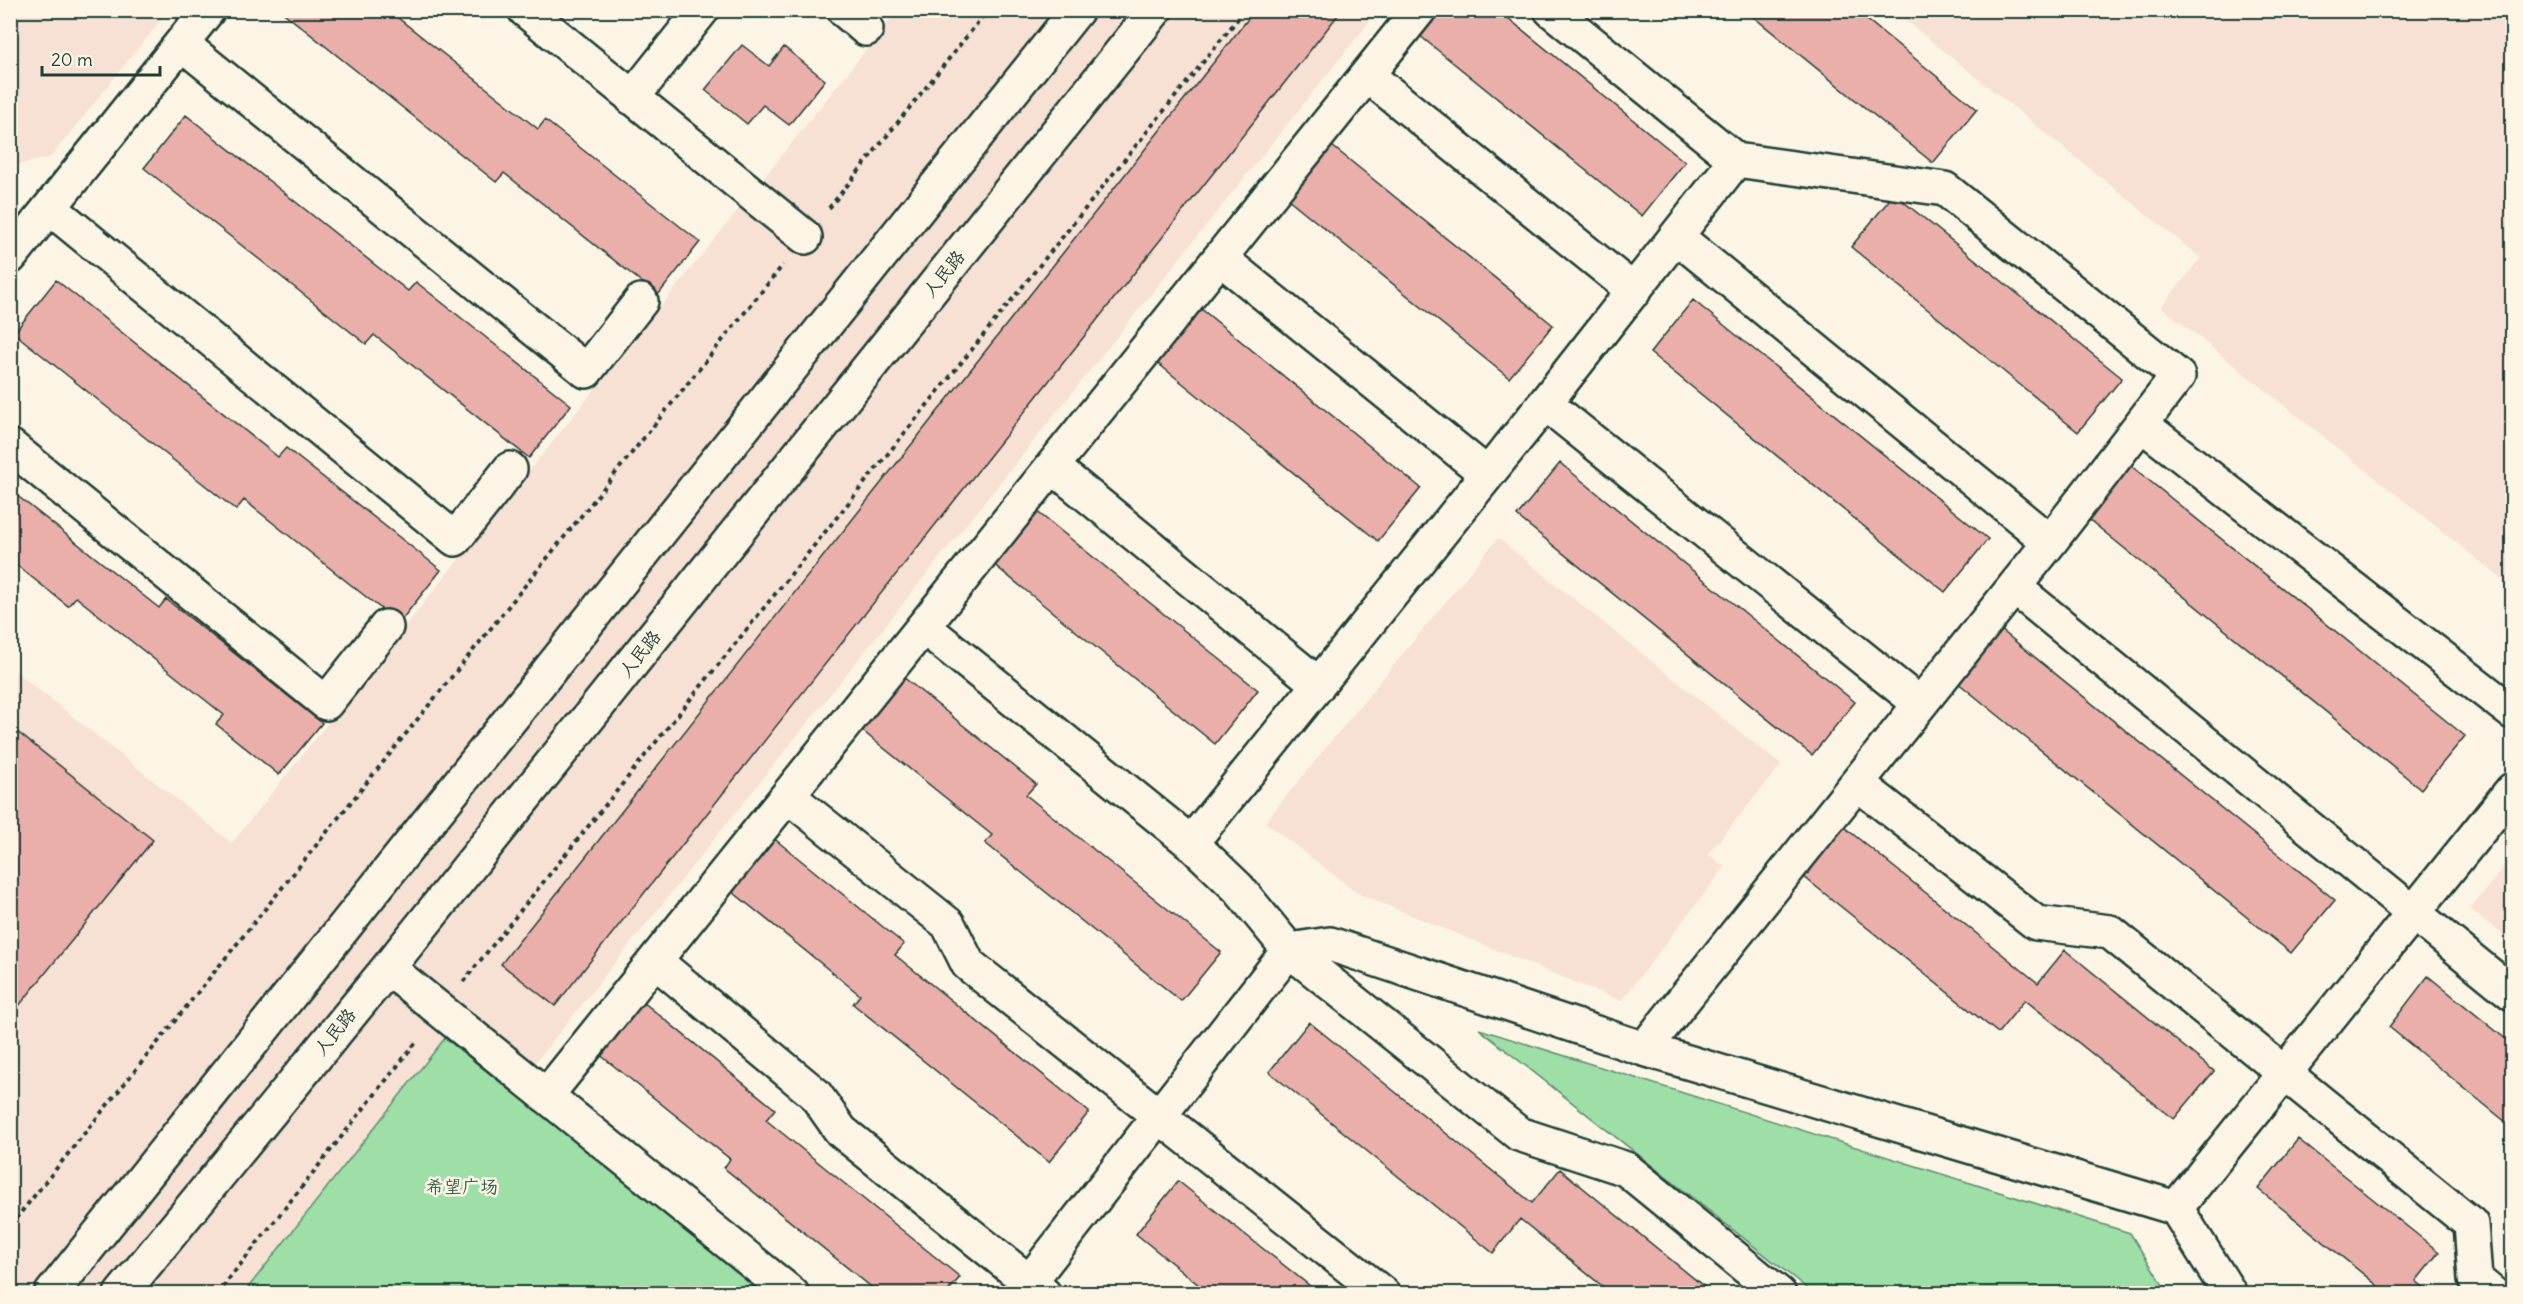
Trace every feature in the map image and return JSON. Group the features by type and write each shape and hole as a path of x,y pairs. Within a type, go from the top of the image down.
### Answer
{"street":[{"path":"10,257 208,10"},
{"path":"525,10 805,237"},
{"path":"633,98 702,10"},
{"path":"51,1293 1077,10"},
{"name":"人民路","path":"121,1293 388,968 1155,10"},
{"path":"546,1096 1419,10"},
{"path":"1551,10 1736,160 1945,189 2178,376 2050,542 1644,1049"},
{"path":"182,44 586,371 641,301"},
{"path":"1367,75 1634,291"},
{"path":"1191,843 1545,403 1736,160"},
{"path":"50,207 455,539 510,469"},
{"path":"1677,237 2050,542"},
{"path":"1220,258 1487,474"},
{"path":"1545,403 1920,704"},
{"path":"2142,424 2512,712"},
{"path":"10,446 326,703 386,627"},
{"path":"1053,467 1318,684"},
{"path":"2014,587 2512,993"},
{"path":"924,627 1191,843 1238,888 1289,950 1519,1134 1626,1169 1773,1292"},
{"path":"1857,783 2036,922 2110,932 2471,1224 2475,1279 2493,1293"},
{"path":"2176,1208 2512,790"},
{"path":"788,796 948,924 968,964 1161,1114 1383,1293"},
{"path":"655,961 815,1094 841,1131 1031,1290 1161,1114 1289,950 1330,944 1644,1049 2176,1208 2230,1293"},
{"path":"388,968 792,1293"}],"path":[{"path":"10,1226 988,10"},
{"path":"217,1293 441,1010 1245,10"}],"shaded area":[{"path":"2497,10 2512,23 2512,587 2161,307 2201,258 1894,11"},
{"path":"10,11 168,11 51,157 14,166 10,163"},
{"path":"897,11 1378,11 534,1064 464,1009 445,1038 243,1293 11,1293 10,667 232,843"},
{"path":"1498,538 1781,765 1708,854 1725,867 1621,1001 1357,893 1265,822"},
{"path":"2512,857 2512,942 2470,909"}],"green space":[{"path":"1479,1029 2130,1233 2168,1293 1813,1293"},
{"name":"希望广场","path":"445,1038 765,1293 243,1294"}],"building":[{"path":"280,10 388,10 538,129 545,120 700,242 658,295 504,173 496,182"},
{"path":"1255,10 1342,10 555,1006 501,964"},
{"path":"1431,10 1498,10 1685,162 1642,216 1414,31"},
{"path":"1745,10 1855,10 1977,109 1933,163"},
{"path":"742,45 769,66 784,47 825,80 789,125 763,105 747,124 705,90"},
{"path":"186,115 408,291 416,282 571,405 529,458 374,335 366,344 144,168"},
{"path":"1326,141 1553,325 1509,378 1282,194"},
{"path":"1894,194 2122,378 2078,432 1851,247"},
{"path":"56,280 278,457 286,448 441,570 399,623 244,500 236,510 14,333"},
{"path":"1693,300 1988,539 1945,592 1650,353"},
{"path":"1194,303 1421,488 1378,541 1150,357"},
{"path":"1560,463 1855,702 1812,755 1517,516"},
{"path":"2130,465 2465,736 2421,789 2087,518"},
{"path":"10,490 159,608 166,599 322,723 279,775 216,724 224,715 76,597 68,606 10,560"},
{"path":"1030,506 1258,690 1215,744 987,559"},
{"path":"2000,629 2335,900 2291,953 1957,682"},
{"path":"897,672 1036,784 1026,795 1221,952 1181,1001 985,843 992,835 855,725"},
{"path":"10,726 153,840 10,1017"},
{"path":"1844,827 2038,983 2065,950 2214,1071 2174,1119 2025,1000 1998,1033 1804,877"},
{"path":"766,832 904,944 895,955 1089,1112 1049,1162 853,1004 860,995 724,885"},
{"path":"2428,976 2512,1044 2512,1127 2389,1027"},
{"path":"637,997 775,1109 766,1120 960,1277 946,1294 880,1294 724,1168 730,1159 594,1050"},
{"path":"1309,1022 1532,1203 1560,1169 1708,1290 1705,1294 1612,1294 1520,1219 1493,1253 1269,1072"},
{"path":"2298,1139 2439,1252 2416,1281 2432,1294 2388,1294 2258,1189"},
{"path":"1178,1181 1320,1294 1210,1294 1136,1234"}]}
